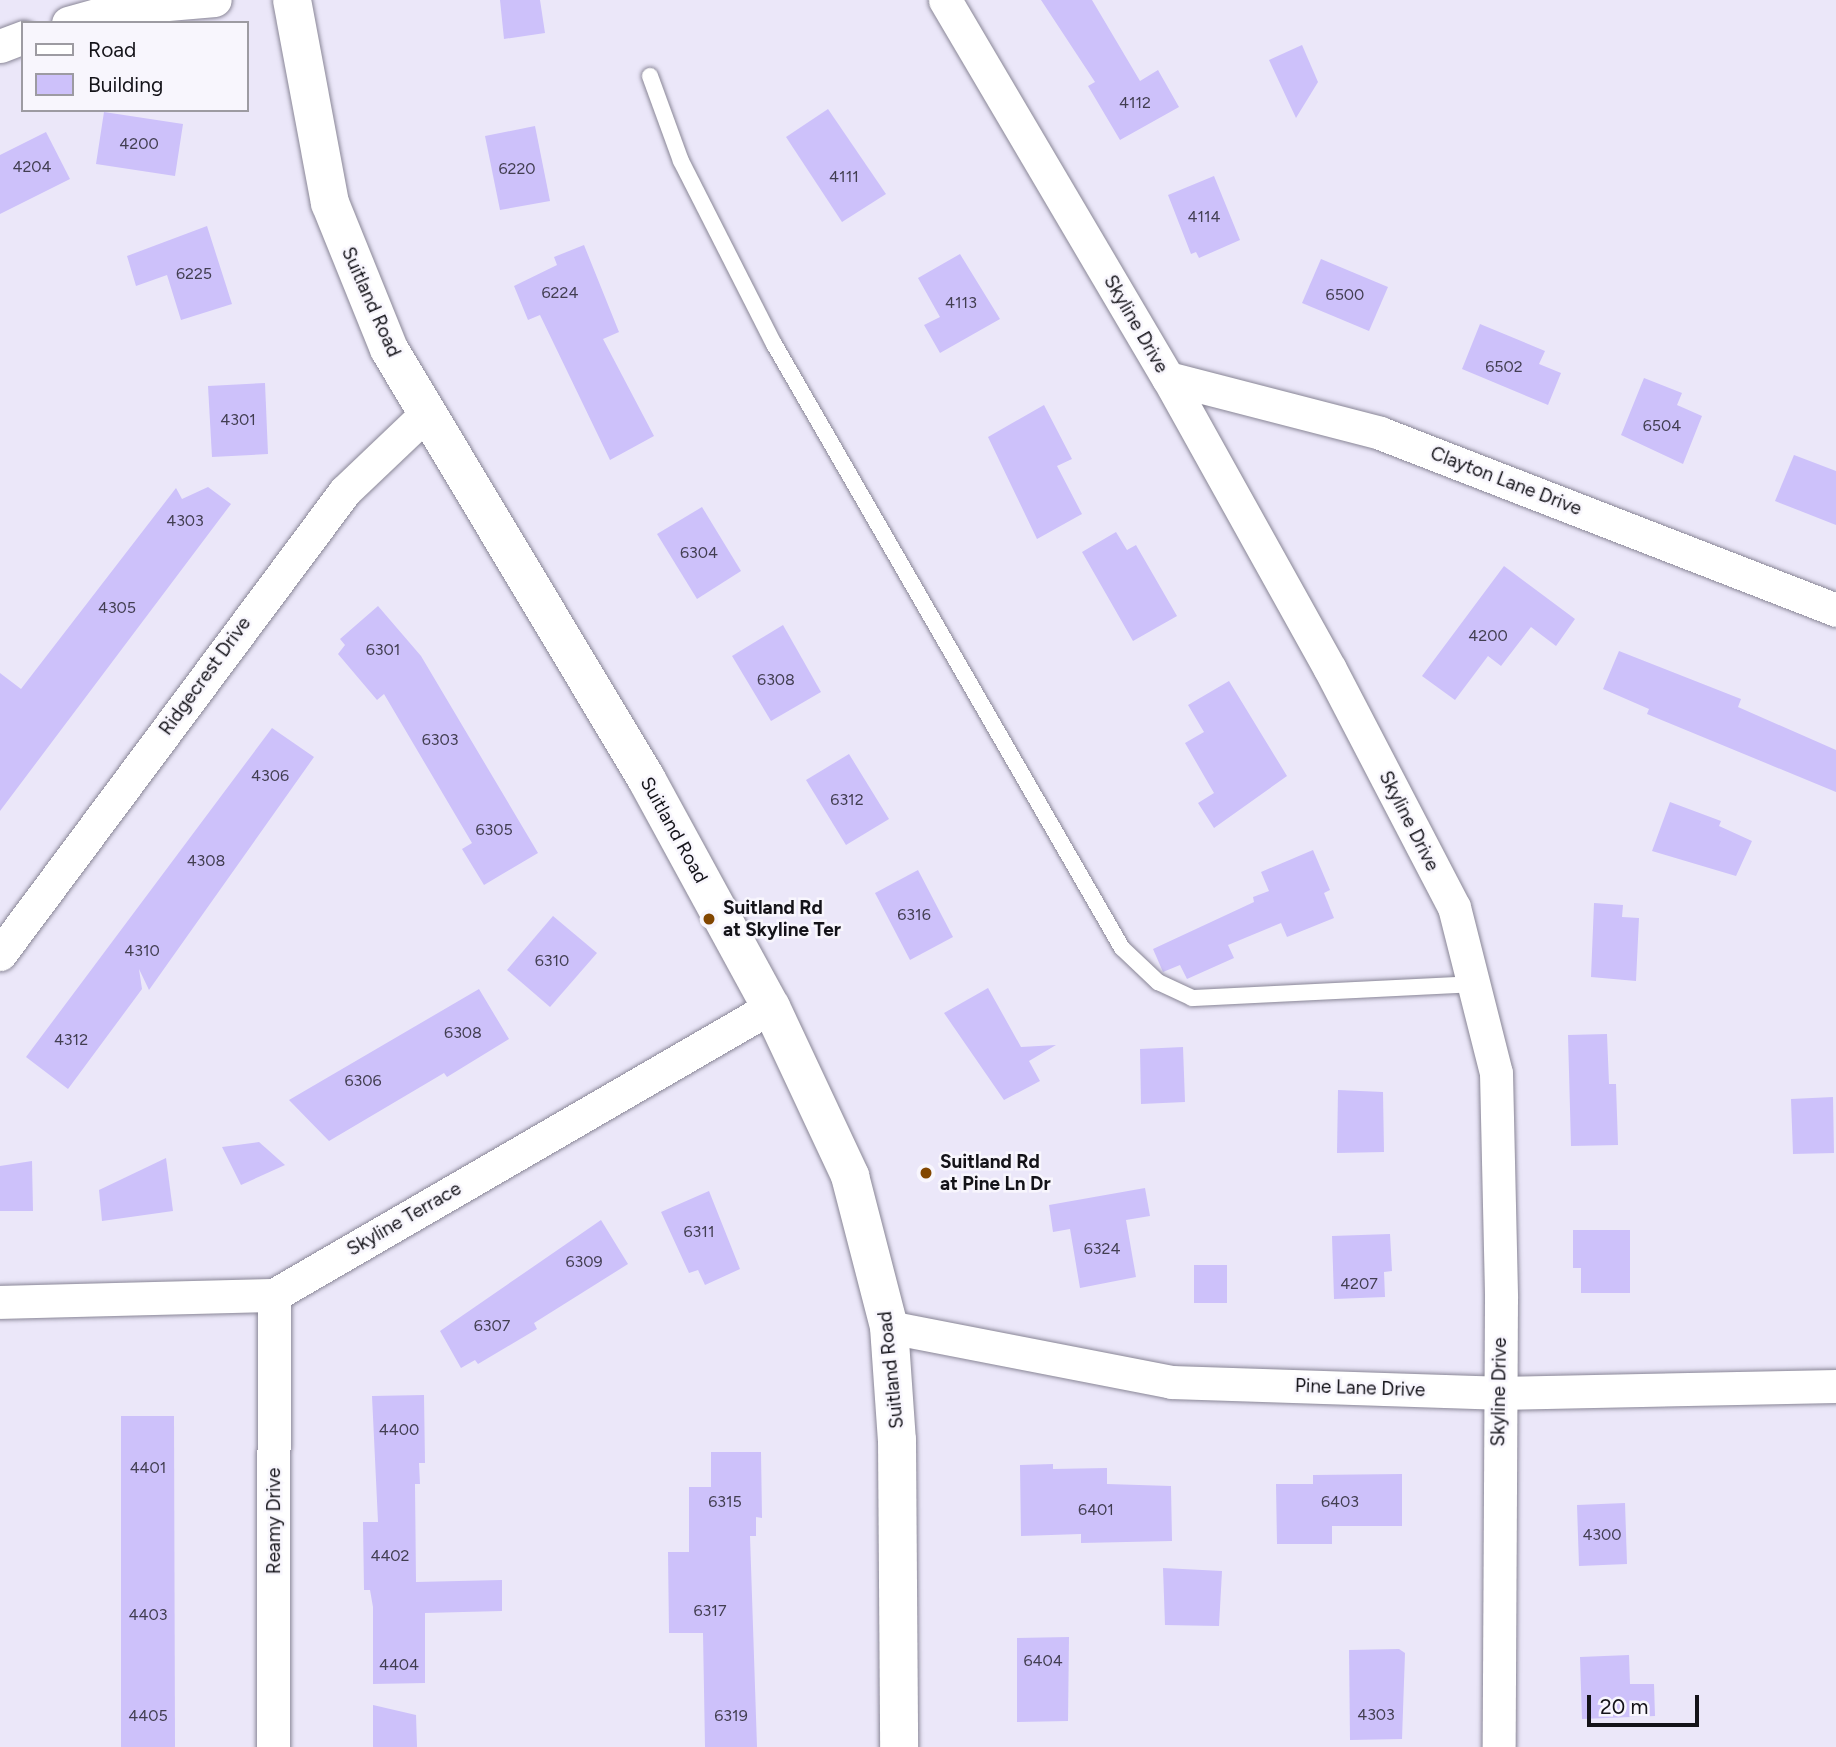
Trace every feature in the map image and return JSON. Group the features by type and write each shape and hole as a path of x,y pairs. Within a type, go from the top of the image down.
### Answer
{"main road":[{"name":"Suitland Road","path":"292,0 330,203 389,349 647,780 771,1007 850,1176 889,1327 897,1440 899,1747"}],"street":[{"path":"75,21 121,8 215,0"},
{"name":"Skyline Drive","path":"946,0 1168,378 1330,669 1454,907 1496,1073 1499,1747"},
{"path":"0,46 21,38"},
{"name":"Clayton Lane Drive","path":"1168,378 1380,433 1836,610"},
{"name":"Ridgecrest Drive","path":"0,954 345,491 427,412"},
{"name":"Skyline Terrace","path":"0,1302 274,1295 771,1007"},
{"name":"Reamy Drive","path":"274,1295 274,1747"},
{"name":"Pine Lane Drive","path":"889,1327 1171,1382 1498,1393 1836,1386"}],"lane":[{"path":"650,76 681,161 774,344 1122,948 1158,982 1192,998 1474,984"}],"building":[{"path":"500,0 540,0 545,33 504,39"},
{"path":"1041,0 1092,0 1140,81 1158,70 1179,107 1120,140 1088,86 1095,82"},
{"path":"1302,45 1318,82 1296,118 1269,60"},
{"path":"828,109 886,194 842,222 786,137"},
{"path":"104,112 183,124 175,176 96,164"},
{"path":"535,126 550,201 500,210 485,136"},
{"path":"46,132 70,179 0,214 0,155"},
{"path":"1214,176 1240,240 1199,258 1196,252 1191,254 1168,195"},
{"path":"207,226 232,304 181,320 167,275 136,286 127,256"},
{"path":"584,245 619,332 603,339 654,436 610,460 540,315 528,320 514,286 557,265 554,257"},
{"path":"960,254 1000,319 940,353 924,325 940,317 918,278"},
{"path":"1321,259 1388,287 1369,331 1302,303"},
{"path":"1480,324 1545,351 1539,364 1561,373 1548,405 1462,369"},
{"path":"1644,378 1682,393 1677,405 1702,416 1683,464 1621,435"},
{"path":"265,383 268,454 212,457 208,386"},
{"path":"1044,405 1072,459 1057,466 1082,514 1037,539 988,437"},
{"path":"1794,455 1836,471 1836,525 1775,501"},
{"path":"208,487 231,504 0,811 0,673 21,689 176,488 182,499"},
{"path":"702,507 741,571 697,599 657,534"},
{"path":"1116,532 1127,550 1136,545 1177,616 1133,641 1082,552"},
{"path":"1504,566 1575,619 1556,646 1531,627 1501,666 1488,656 1455,700 1422,676"},
{"path":"378,606 421,656 538,853 484,885 462,849 472,843 384,694 377,700 338,654 345,645 340,639"},
{"path":"783,625 821,692 771,721 732,656"},
{"path":"1619,651 1741,699 1738,707 1836,750 1836,792 1647,714 1649,709 1603,689"},
{"path":"1229,681 1287,776 1214,828 1198,803 1214,793 1185,743 1204,732 1188,705"},
{"path":"272,728 314,757 149,990 139,969 142,989 68,1089 26,1057"},
{"path":"849,754 889,819 846,845 806,780"},
{"path":"1670,802 1721,821 1719,826 1752,841 1736,876 1652,851"},
{"path":"1313,850 1330,890 1324,893 1334,918 1287,937 1281,923 1228,945 1234,958 1187,979 1180,965 1163,972 1153,949 1254,902 1253,897 1269,891 1261,872"},
{"path":"918,870 953,937 910,960 875,893"},
{"path":"1594,903 1623,905 1622,917 1639,918 1636,981 1591,977"},
{"path":"553,916 597,953 550,1007 507,970"},
{"path":"988,988 1021,1047 1056,1045 1029,1061 1040,1081 1004,1100 944,1013"},
{"path":"479,989 509,1039 447,1077 444,1073 329,1141 289,1100"},
{"path":"1607,1034 1609,1084 1616,1084 1618,1145 1571,1146 1568,1035"},
{"path":"1183,1047 1185,1102 1141,1104 1140,1049"},
{"path":"1338,1090 1383,1092 1384,1152 1337,1153"},
{"path":"1833,1097 1834,1153 1793,1154 1791,1099"},
{"path":"259,1142 285,1165 241,1185 222,1147"},
{"path":"166,1158 173,1211 102,1221 99,1190"},
{"path":"32,1161 33,1211 0,1211 0,1166"},
{"path":"1145,1188 1150,1216 1126,1220 1136,1277 1080,1288 1070,1229 1053,1232 1049,1205"},
{"path":"709,1191 740,1269 705,1285 698,1270 689,1273 661,1212"},
{"path":"601,1220 628,1264 534,1323 537,1329 478,1364 475,1360 461,1368 440,1331"},
{"path":"1573,1230 1630,1230 1630,1293 1581,1293 1581,1268 1573,1268"},
{"path":"1390,1234 1392,1271 1384,1272 1385,1297 1334,1299 1332,1236"},
{"path":"1194,1265 1227,1265 1227,1303 1194,1303"},
{"path":"424,1395 425,1463 419,1463 420,1484 415,1484 416,1582 502,1580 502,1611 425,1613 425,1683 373,1684 373,1607 370,1590 364,1590 363,1522 378,1522 372,1396"},
{"path":"121,1416 174,1416 175,1747 121,1747"},
{"path":"711,1452 761,1452 762,1518 756,1517 756,1536 750,1536 757,1747 705,1747 703,1633 669,1633 668,1552 689,1552 689,1487 711,1487"},
{"path":"1053,1464 1053,1469 1107,1468 1107,1484 1171,1486 1172,1541 1081,1543 1081,1534 1021,1536 1020,1465"},
{"path":"1402,1474 1402,1526 1332,1526 1332,1544 1277,1544 1276,1484 1313,1484 1313,1475"},
{"path":"1625,1503 1627,1564 1579,1566 1577,1505"},
{"path":"1163,1568 1222,1571 1219,1626 1165,1625"},
{"path":"1069,1637 1068,1721 1017,1722 1017,1638"},
{"path":"1399,1649 1405,1653 1402,1739 1350,1740 1349,1650"},
{"path":"1629,1655 1630,1684 1654,1684 1655,1716 1582,1719 1580,1657"},
{"path":"373,1705 416,1715 417,1747 373,1747"}],"place":[{"name":"Suitland Rd at Skyline Ter","path":"709,919"},
{"name":"Suitland Rd at Pine Ln Dr","path":"926,1173"}]}
